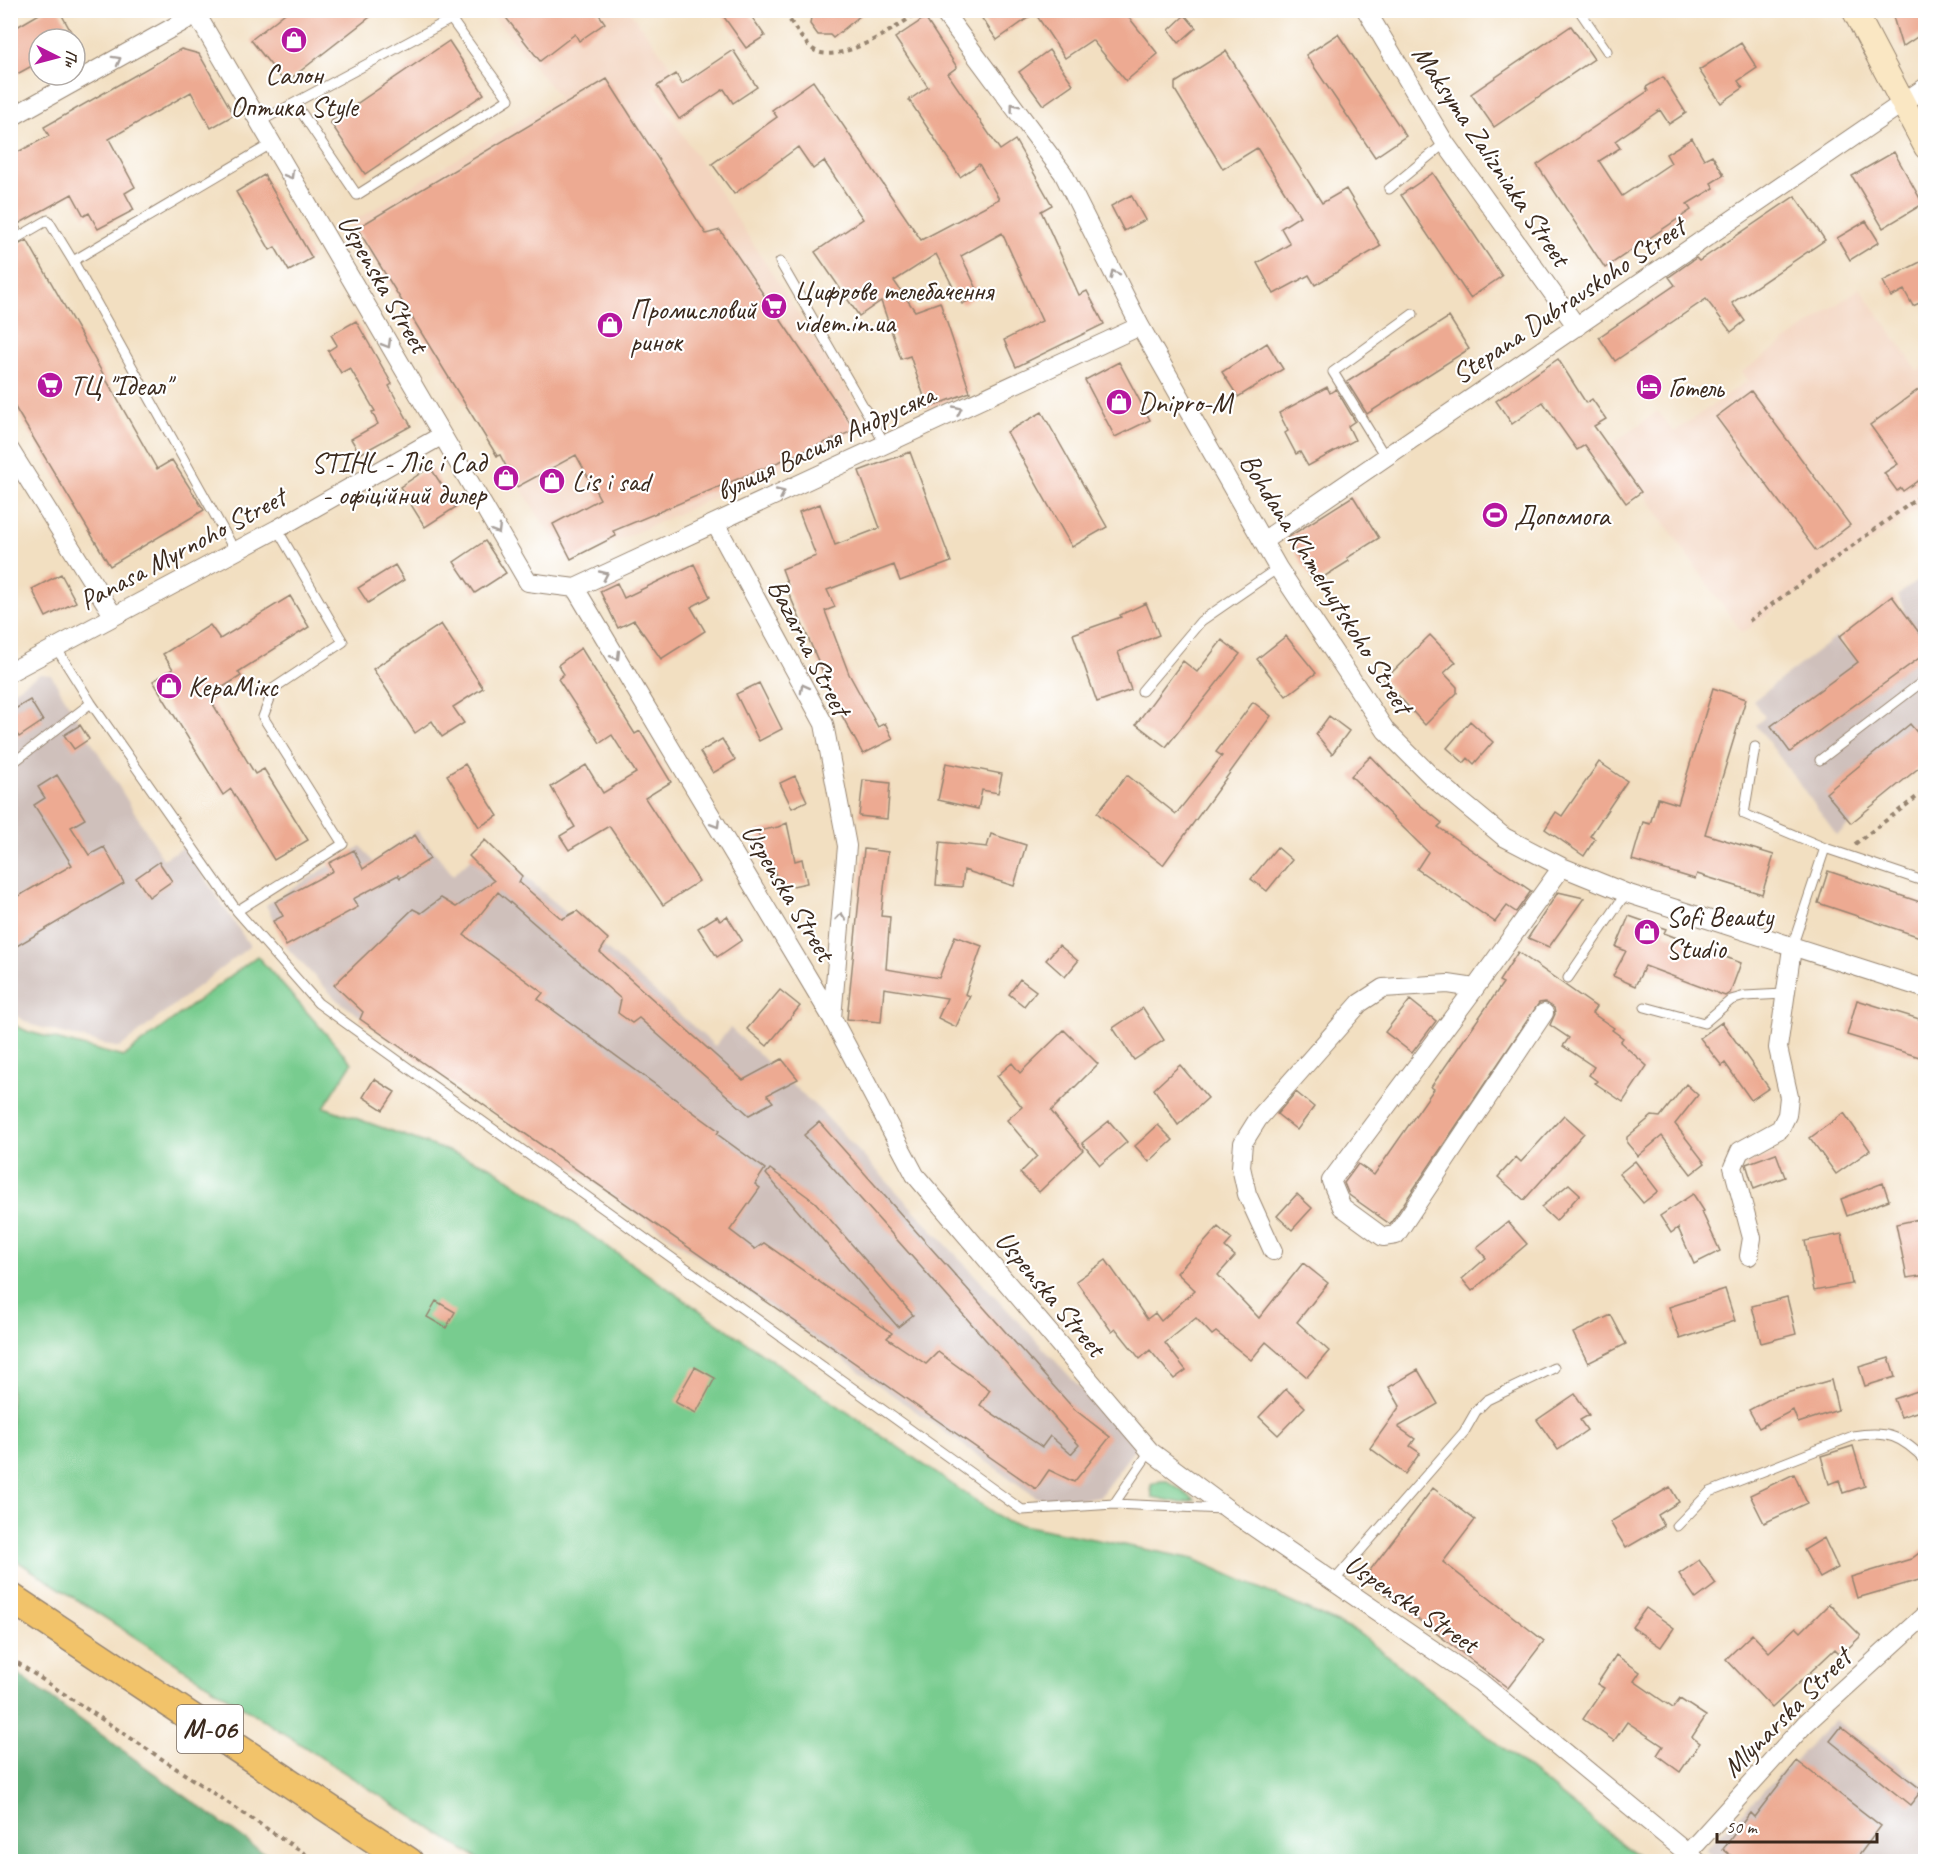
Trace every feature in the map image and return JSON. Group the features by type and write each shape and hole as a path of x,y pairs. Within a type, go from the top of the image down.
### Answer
{"highway":[{"name":"М-06","path":"10,1597 409,1862"}],"main road":[{"path":"1854,10 1926,147"}],"street":[{"name":"Bohdana Khmelnytskoho Street","path":"942,10 1063,172 1140,326 1278,568 1386,731 1433,778 1504,837 1562,867 1626,893 1926,989"},
{"name":"Maksyma Zalizniaka Street","path":"1366,10 1445,143 1577,327"},
{"path":"10,118 198,12"},
{"name":"Uspenska Street","path":"198,12 271,144 528,582 575,588 832,1017 915,1175 1150,1451 1229,1510 1480,1682 1694,1857"},
{"name":"Stepana Dubravskoho Street","path":"1263,541 1926,87"},
{"name":"вулиця Василя Андрусяка","path":"575,588 1140,326"},
{"name":"Panasa Myrnoho Street","path":"10,672 277,529 441,436"},
{"path":"10,450 113,615"},
{"name":"Bazarna Street","path":"714,524 824,724 847,846 832,1017"},
{"path":"1544,1012 1396,1234 1383,1237 1342,1207 1331,1181 1562,867"},
{"path":"1749,1256 1752,1238 1733,1167 1740,1151 1780,1129 1787,1115 1789,1097 1778,1048 1792,948"},
{"path":"1273,1251 1247,1194 1241,1167 1243,1143 1258,1119 1360,1003 1383,988 1448,984 1475,988"},
{"name":"Mlynarska Street","path":"1694,1857 1805,1724 1926,1614"}],"lane":[{"path":"1579,10 1607,51"},
{"path":"259,122 451,18 509,99 357,195 295,103"},
{"path":"1389,189 1445,143"},
{"path":"74,261 271,144"},
{"path":"10,242 48,220 74,261 236,551"},
{"path":"780,262 885,444"},
{"path":"1386,458 1333,372 1413,314"},
{"path":"237,911 343,844 263,717 274,688 343,642 277,529"},
{"path":"1142,691 1201,621 1278,568"},
{"path":"55,646 91,703 237,911 318,1003 1022,1510 1114,1504 1229,1510"},
{"path":"1820,760 1926,679"},
{"path":"10,765 91,703"},
{"path":"1755,747 1744,814 1825,848 1926,882"},
{"path":"1792,948 1825,848"},
{"path":"1568,978 1626,893"},
{"path":"1646,1006 1704,1023 1731,1000 1745,996 1784,994"},
{"path":"1333,1582 1464,1432 1476,1411 1487,1400 1554,1368"},
{"path":"1677,1526 1710,1492 1853,1436 1877,1432 1897,1437 1926,1461"},
{"path":"1114,1504 1150,1451"}],"path":[{"path":"785,13 814,50 829,55 849,51 920,10"},
{"path":"1749,621 1926,492"},
{"path":"1842,854 1926,790"},
{"path":"10,1658 317,1862"}],"shaded area":[{"name":"Промисловий ринок","path":"489,11 630,11 675,72 653,89 871,426 569,563 349,224 559,97"},
{"path":"1860,288 1918,371 1925,366 1925,504 1742,633 1610,445 1658,411 1674,432 1747,381 1742,372"},
{"path":"1925,575 1925,762 1837,835 1756,725 1765,717 1753,701 1836,637 1847,652 1905,609 1897,596"},
{"path":"40,674 51,675 163,859 184,847 250,946 119,1048 32,1025 11,1013 11,692"},
{"path":"417,830 453,875 488,843 715,1046 730,1028 822,1112 1136,1447 1100,1496 1058,1503 1036,1497 337,1000 289,950 266,905 361,846 373,862"},
{"path":"1835,1720 1925,1785 1925,1861 1718,1861 1705,1849"}],"green space":[{"path":"257,956 352,1063 324,1107 490,1166 1007,1522 1194,1559 1357,1632 1644,1861 481,1861 11,1557 10,1023 29,1032 123,1057"},
{"path":"1167,1481 1195,1500 1182,1503 1152,1497 1151,1485"},
{"path":"10,1668 252,1845 276,1861 11,1861"}],"building":[{"path":"46,10 59,10 68,27 27,27 27,69 10,78 10,31"},
{"path":"289,10 379,10 285,83 251,40"},
{"path":"500,10 596,10 605,23 579,41 575,34 540,61"},
{"path":"719,10 747,10 765,36 746,48"},
{"path":"812,10 867,10 833,38 830,35 818,35 810,24"},
{"path":"976,10 1123,10 1158,54 1126,81 1092,40 1065,58 1035,13 997,40"},
{"path":"1891,10 1926,10 1926,31 1902,47"},
{"path":"1185,15 1196,28 1179,43 1169,30"},
{"path":"925,18 957,67 948,74 1000,150 1015,140 1052,205 1041,211 1079,295 1087,291 1104,324 1016,367 1004,340 1042,321 1002,233 961,256 980,295 962,304 936,254 894,281 915,311 940,302 970,392 928,408 910,356 901,359 881,301 859,316 815,252 863,219 824,161 813,169 798,147 734,194 712,164 777,117 772,110 813,81 921,240 999,199 979,164 960,177 909,100 928,87 895,38"},
{"path":"1571,26 1594,59 1494,127 1471,94"},
{"path":"1338,34 1406,136 1375,157 1306,55"},
{"path":"449,41 484,94 365,174 330,122"},
{"path":"1741,43 1757,68 1738,81 1743,88 1721,103 1699,70"},
{"path":"181,49 199,54 234,115 211,128 191,92 109,139 135,187 125,193 134,210 98,229 89,213 84,216 72,194 18,224 20,228 10,234 10,156 49,136 44,127"},
{"path":"733,50 757,87 733,103 724,89 679,119 657,86 676,74 682,84"},
{"path":"1049,50 1073,84 1043,105 1019,72"},
{"path":"1226,51 1322,203 1346,189 1381,246 1315,285 1309,275 1274,294 1257,263 1290,244 1281,228 1300,216 1257,148 1223,169 1175,90 1175,83"},
{"path":"1663,77 1686,113 1669,124 1660,110 1615,141 1620,148 1599,161 1622,196 1671,163 1666,154 1692,138 1704,159 1712,155 1724,175 1711,183 1714,188 1687,204 1691,210 1605,268 1537,165 1648,91 1646,87"},
{"name":"Промисловий ринок","path":"607,79 706,234 720,230 855,430 613,531 616,536 571,559 553,524 600,499 576,455 517,487 500,455 497,456 357,228"},
{"path":"1894,152 1923,204 1883,228 1852,176"},
{"path":"1433,173 1502,276 1470,298 1401,195"},
{"path":"264,175 312,258 289,271 275,247 270,250 236,192"},
{"path":"1131,195 1145,220 1124,231 1111,206"},
{"path":"1795,196 1825,240 1732,303 1745,321 1731,332 1706,299 1615,361 1599,337 1675,285 1669,277 1696,258 1699,261"},
{"path":"1866,221 1879,242 1850,260 1837,238"},
{"path":"27,240 157,469 172,460 204,510 110,566 10,399 10,249"},
{"path":"1926,259 1926,300 1913,306 1904,290 1891,297 1883,281"},
{"path":"1449,317 1469,349 1367,414 1347,382"},
{"path":"356,321 392,384 389,386 411,426 360,454 351,439 378,424 372,412 375,411 350,368 341,373 328,351 337,345 331,335"},
{"path":"1267,343 1283,369 1238,397 1222,372"},
{"path":"1558,359 1586,403 1592,399 1606,419 1594,426 1641,492 1626,503 1585,445 1577,450 1543,402 1512,424 1496,401"},
{"path":"1119,362 1150,420 1115,437 1085,380"},
{"path":"1926,384 1926,475 1903,491 1901,488 1897,491 1884,473 1898,464 1870,425"},
{"path":"1327,387 1330,393 1336,389 1355,421 1348,426 1355,440 1308,466 1300,452 1296,454 1285,433 1288,431 1279,413"},
{"path":"1751,391 1850,525 1816,551 1716,417"},
{"path":"1042,412 1107,527 1072,547 1007,432"},
{"path":"910,452 951,562 900,581 894,565 827,590 835,607 825,611 849,674 878,727 885,723 893,739 863,754 829,692 831,691 787,589 789,588 782,569 816,556 799,512 820,504 835,545 880,528 859,471"},
{"path":"430,467 456,507 425,527 400,487"},
{"path":"1353,496 1379,538 1347,558 1349,561 1314,583 1287,538"},
{"path":"485,541 506,573 475,593 454,562"},
{"path":"694,564 710,597 691,607 705,631 661,659 634,620 618,628 600,591 617,583 624,598"},
{"path":"395,565 404,580 368,603 358,588"},
{"path":"61,574 76,602 46,617 32,589"},
{"path":"290,596 309,627 238,672 241,676 218,690 221,695 211,701 255,774 264,769 308,840 274,860 231,789 223,795 153,681 173,669 163,654 210,625 220,639"},
{"path":"1892,596 1926,642 1926,653 1790,752 1771,726 1858,662 1839,637"},
{"path":"1146,603 1159,635 1118,652 1131,690 1097,702 1073,634 1121,617 1120,615"},
{"path":"441,624 483,688 453,707 464,723 442,737 432,721 415,733 373,669"},
{"path":"1430,635 1456,662 1444,673 1457,687 1457,693 1425,725 1384,680"},
{"path":"1286,636 1316,673 1286,696 1257,659"},
{"path":"1222,640 1240,654 1166,747 1136,724 1183,661 1197,672"},
{"path":"581,648 635,734 640,731 671,782 645,798 699,881 663,905 609,826 569,850 560,836 575,827 551,787 586,765 603,793 636,773 612,735 600,743 558,679 564,674 558,665"},
{"path":"759,683 782,729 759,741 736,694"},
{"path":"1713,688 1746,699 1705,834 1774,855 1762,894 1697,874 1695,879 1632,860 1643,822 1650,824 1658,798 1678,804"},
{"path":"30,700 43,721 19,737 10,725 10,712"},
{"path":"1253,702 1271,716 1163,865 1097,813 1127,775 1176,814 1222,756 1216,752"},
{"path":"1329,716 1349,731 1332,754 1316,734"},
{"path":"1470,721 1493,742 1474,764 1468,758 1464,763 1447,748"},
{"path":"1910,724 1926,743 1926,762 1851,823 1826,793"},
{"path":"80,725 89,739 74,749 64,735"},
{"path":"722,739 735,760 713,773 700,752"},
{"path":"1371,756 1409,796 1442,823 1438,827 1531,891 1516,912 1507,906 1495,922 1417,869 1428,852 1351,776"},
{"path":"1599,762 1627,781 1590,836 1595,839 1584,856 1545,829 1556,812 1562,816"},
{"path":"946,763 1002,774 998,793 982,790 978,809 938,800"},
{"path":"465,764 498,816 479,827 447,775"},
{"path":"57,775 85,819 71,827 89,855 104,847 124,883 10,950 10,901 72,865 34,805 45,798 38,787"},
{"path":"795,776 807,801 792,808 780,783"},
{"path":"863,780 890,783 887,819 859,816"},
{"path":"787,823 795,861 802,859 807,883 778,889 775,872 766,874 758,831"},
{"path":"991,834 1026,845 1014,886 964,870 962,887 936,885 940,842 987,847"},
{"path":"415,835 430,859 400,878 398,875 353,899 358,907 286,946 273,921 283,916 275,902 333,871 329,863 354,850 363,869"},
{"path":"485,840 522,876 519,882 562,919 577,911 608,939 600,952 743,1080 782,1059 798,1079 767,1095 773,1102 749,1115 639,1018 632,1023 618,1013 621,999 498,892 464,935 543,993 538,999 719,1131 717,1134 765,1169 755,1184 760,1188 730,1230 755,1249 764,1243 892,1333 887,1338 926,1364 938,1352 990,1390 980,1405 1042,1447 1050,1436 1071,1454 1079,1445 804,1135 819,1122 1074,1409 1110,1437 1074,1482 1049,1470 1036,1489 360,1019 363,1012 334,985 413,909 421,913 441,898 456,907 494,881 469,856"},
{"path":"1277,847 1292,860 1267,891 1251,879"},
{"path":"864,849 888,852 881,916 890,917 886,969 939,978 955,936 982,946 965,994 970,996 956,1027 938,1018 947,998 884,988 881,1022 847,1019"},
{"path":"159,862 172,881 149,897 136,878"},
{"path":"1828,871 1926,904 1926,939 1818,903"},
{"path":"1558,892 1584,898 1549,947 1528,938"},
{"path":"717,916 720,921 727,916 742,940 717,957 698,928"},
{"path":"1629,916 1666,929 1664,933 1741,963 1730,993 1725,996 1645,966 1635,986 1613,976 1626,951 1616,947"},
{"path":"1059,945 1078,961 1065,977 1046,960"},
{"path":"1518,952 1596,1007 1592,1013 1614,1028 1612,1030 1623,1038 1620,1042 1647,1066 1623,1102 1595,1083 1597,1081 1589,1075 1594,1067 1563,1046 1569,1038 1550,1025 1555,1014 1554,1008 1545,1002 1539,1003 1390,1224 1349,1195 1344,1183 1358,1164 1374,1175 1434,1089 1431,1087 1503,983 1499,981"},
{"path":"1020,979 1036,991 1024,1006 1009,994"},
{"path":"780,990 800,1006 767,1046 747,1029"},
{"path":"1410,1000 1436,1021 1412,1053 1385,1032"},
{"path":"1857,1000 1926,1021 1926,1059 1847,1035"},
{"path":"1143,1008 1164,1040 1134,1060 1113,1028"},
{"path":"1722,1022 1769,1088 1751,1100 1725,1063 1722,1066 1700,1038"},
{"path":"1064,1030 1098,1064 1051,1111 1083,1150 1039,1192 1020,1173 1037,1156 1007,1120 1022,1107 997,1076 1012,1063 1020,1073"},
{"path":"1180,1065 1208,1098 1178,1125 1154,1089"},
{"path":"374,1079 395,1092 383,1110 363,1097"},
{"path":"1686,1084 1698,1095 1675,1124 1705,1163 1691,1174 1662,1136 1638,1156 1627,1143 1627,1137 1652,1116 1660,1117"},
{"path":"1296,1092 1314,1107 1297,1130 1277,1114"},
{"path":"1844,1113 1870,1150 1836,1174 1810,1138"},
{"path":"1564,1115 1584,1133 1524,1200 1498,1177 1516,1157 1521,1162"},
{"path":"1109,1121 1127,1142 1100,1165 1082,1143"},
{"path":"1158,1125 1173,1140 1149,1162 1135,1146"},
{"path":"1776,1153 1785,1177 1754,1189 1746,1164"},
{"path":"1635,1161 1658,1191 1643,1203 1619,1174"},
{"path":"770,1169 815,1202 913,1315 898,1327 766,1174"},
{"path":"1883,1183 1889,1200 1847,1216 1841,1199"},
{"path":"1569,1184 1580,1194 1556,1221 1541,1207"},
{"path":"1297,1194 1312,1208 1292,1230 1277,1216"},
{"path":"1693,1194 1704,1211 1702,1212 1720,1251 1694,1264 1678,1228 1671,1233 1660,1216"},
{"path":"1919,1219 1926,1250 1926,1275 1907,1278 1896,1224"},
{"path":"1508,1222 1527,1244 1472,1291 1462,1279 1486,1258 1477,1247"},
{"path":"1218,1227 1232,1239 1225,1247 1235,1256 1218,1275 1259,1318 1303,1263 1328,1283 1297,1322 1329,1351 1307,1377 1266,1342 1251,1360 1216,1332 1212,1335 1196,1318 1165,1343 1186,1370 1174,1379 1150,1350 1140,1359 1116,1329 1112,1332 1076,1281 1106,1260 1147,1319 1155,1313 1161,1321 1195,1290 1177,1273"},
{"path":"1842,1234 1852,1284 1814,1291 1805,1241"},
{"path":"1725,1289 1735,1321 1680,1339 1669,1307"},
{"path":"1787,1297 1796,1334 1761,1343 1752,1306"},
{"path":"436,1301 455,1312 446,1328 427,1317"},
{"path":"1611,1315 1626,1344 1588,1363 1573,1333"},
{"path":"1889,1358 1895,1377 1865,1386 1859,1367"},
{"path":"695,1367 715,1378 696,1413 675,1402"},
{"path":"1418,1370 1438,1404 1398,1427 1415,1439 1410,1446 1420,1453 1405,1474 1370,1448 1400,1406 1389,1387"},
{"path":"1831,1380 1838,1410 1798,1423 1793,1410 1759,1428 1749,1410 1773,1397"},
{"path":"1926,1388 1926,1409 1901,1417 1894,1399"},
{"path":"1286,1389 1305,1407 1278,1435 1259,1417"},
{"path":"1575,1394 1589,1415 1580,1420 1587,1430 1558,1450 1537,1420"},
{"path":"1853,1446 1865,1486 1843,1493 1839,1480 1829,1484 1821,1456"},
{"path":"1794,1474 1807,1503 1764,1523 1750,1495"},
{"path":"1670,1487 1679,1502 1658,1515 1664,1526 1626,1548 1610,1522"},
{"path":"1433,1488 1475,1520 1443,1562 1544,1641 1508,1688 1364,1578"},
{"path":"1824,1538 1838,1568 1820,1578 1804,1550"},
{"path":"1926,1548 1926,1578 1857,1598 1851,1577 1911,1559"},
{"path":"1699,1560 1716,1584 1696,1599 1679,1574"},
{"path":"1829,1604 1861,1636 1841,1655 1835,1649 1772,1708 1726,1659 1752,1634 1769,1652 1796,1627 1801,1632"},
{"path":"1646,1608 1674,1628 1661,1647 1632,1627"},
{"path":"1616,1655 1640,1672 1634,1681 1673,1708 1680,1699 1706,1716 1692,1737 1700,1743 1680,1772 1657,1755 1663,1746 1627,1722 1614,1741 1583,1719 1604,1688 1597,1684"},
{"path":"1841,1727 1922,1790 1910,1805 1830,1741"},
{"path":"1797,1761 1881,1826 1854,1862 1739,1862 1723,1849 1750,1813 1754,1817"}],"place":[{"name":"Салон Оптика Style","path":"294,40"},
{"name":"Цифрове телебачення videm.in.ua","path":"774,306"},
{"name":"Промисловий ринок","path":"610,325"},
{"name":"ТЦ \"Ідеал\"","path":"50,385"},
{"name":"Готель","path":"1649,387"},
{"name":"Dnipro-M","path":"1119,402"},
{"name":"STIHL - Ліс і Сад - офіційний дилер","path":"506,478"},
{"name":"Lis i sad","path":"552,481"},
{"name":"Допомога","path":"1495,515"},
{"name":"КераМікс","path":"169,686"},
{"name":"Sofi Beauty Studio","path":"1647,932"}]}
